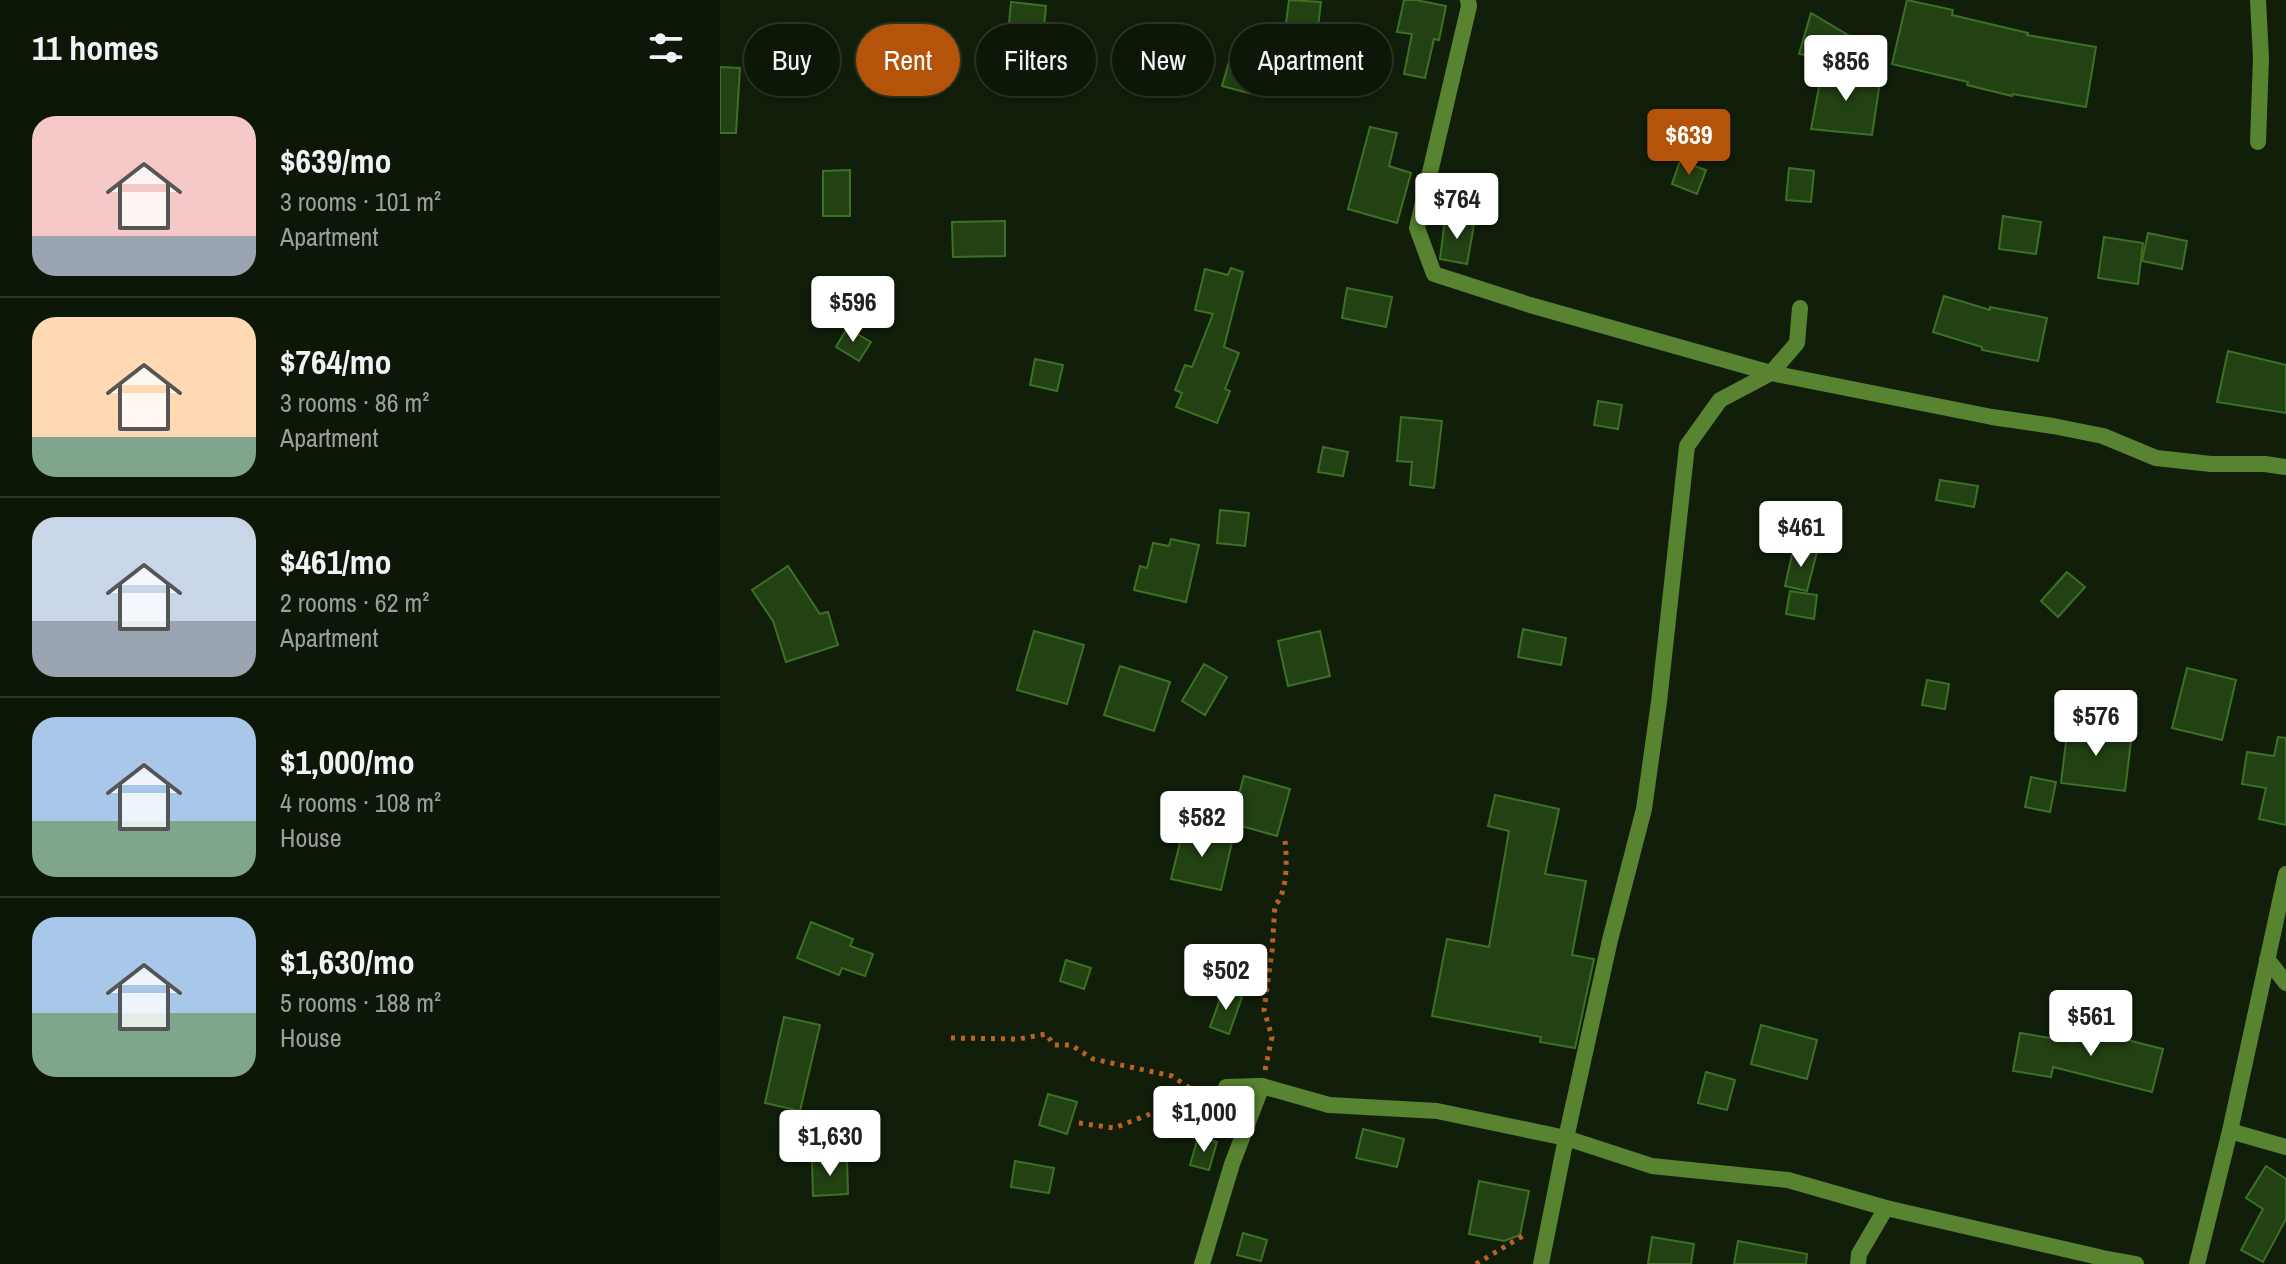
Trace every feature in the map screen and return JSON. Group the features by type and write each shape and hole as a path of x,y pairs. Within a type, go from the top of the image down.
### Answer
{"street":[{"path":"1468,0 1417,228 1434,274 1530,305 1771,373 2103,436 2156,458 2286,467"},
{"path":"2258,0 2261,58 2258,142"},
{"path":"1541,1264 1610,940 1644,809 1687,446 1720,400 1771,373 1797,343 1800,308"},
{"path":"2197,1264 2230,1131 2286,874"},
{"path":"2267,959 2286,983"},
{"path":"1202,1264 1232,1164 1262,1086"},
{"path":"1226,1087 1262,1086 1329,1105 1437,1111 1566,1138 1652,1166 1788,1180 1886,1208 2136,1264"},
{"path":"2230,1131 2286,1147"},
{"path":"1858,1264 1859,1254 1886,1208"}],"path":[{"path":"1262,1086 1272,1037 1264,1010 1275,905 1281,900 1288,859 1285,841"},
{"path":"951,1038 1019,1039 1046,1034 1054,1045 1071,1045 1093,1059 1172,1076 1200,1095"},
{"path":"1079,1123 1114,1128 1226,1087"},
{"path":"1476,1264 1551,1220"}],"building":[{"path":"1289,0 1321,2 1318,24 1286,24"},
{"path":"1404,0 1446,6 1439,40 1434,39 1425,78 1404,74 1412,34 1397,32"},
{"path":"1907,0 1953,10 1952,15 2027,35 2096,47 2086,107 2012,96 1892,64"},
{"path":"1011,2 1046,6 1044,24 1009,24"},
{"path":"1811,13 1848,35 1840,61 1799,54"},
{"path":"1229,62 1230,62 1230,88 1222,86"},
{"path":"1823,66 1880,82 1872,135 1811,129"},
{"path":"720,67 740,68 736,133 720,133"},
{"path":"1370,127 1397,133 1389,166 1411,173 1397,223 1348,209"},
{"path":"1680,161 1706,170 1697,194 1672,184"},
{"path":"1789,168 1814,171 1811,202 1786,200"},
{"path":"850,170 850,216 823,216 823,171"},
{"path":"2003,216 2041,222 2036,254 1999,249"},
{"path":"1445,219 1474,225 1467,264 1440,259"},
{"path":"1005,221 1005,256 953,257 952,222"},
{"path":"2148,233 2187,241 2182,269 2142,261"},
{"path":"2104,237 2143,243 2138,284 2098,278"},
{"path":"1231,268 1243,272 1224,347 1239,353 1225,389 1230,391 1217,423 1176,407 1182,393 1175,390 1185,365 1192,367 1213,314 1195,310 1205,269 1228,275"},
{"path":"1347,288 1392,297 1386,327 1342,318"},
{"path":"1944,296 1990,310 1990,307 2047,318 2038,361 1982,350 1982,347 1933,332"},
{"path":"847,328 871,342 859,361 836,347"},
{"path":"2228,351 2286,365 2286,413 2217,402"},
{"path":"1035,359 1063,365 1057,391 1030,385"},
{"path":"1598,401 1622,405 1618,429 1594,425"},
{"path":"1401,417 1442,421 1434,488 1410,485 1412,462 1397,461"},
{"path":"1323,447 1348,452 1343,476 1318,472"},
{"path":"1940,480 1978,486 1974,507 1936,500"},
{"path":"1220,510 1249,513 1245,546 1217,543"},
{"path":"1171,539 1199,545 1186,602 1134,590 1140,566 1147,568 1153,543 1169,546"},
{"path":"1794,546 1817,552 1807,591 1785,586"},
{"path":"788,566 820,614 828,612 838,645 786,662 773,621 752,590"},
{"path":"2067,572 2085,587 2058,617 2041,601"},
{"path":"1790,591 1817,595 1814,619 1786,614"},
{"path":"1523,629 1566,638 1561,665 1518,657"},
{"path":"1034,631 1084,645 1067,704 1017,690"},
{"path":"1320,631 1330,676 1288,686 1278,641"},
{"path":"1204,664 1227,677 1205,715 1182,701"},
{"path":"1120,666 1170,682 1154,731 1104,715"},
{"path":"2187,668 2236,680 2222,740 2172,728"},
{"path":"1927,680 1949,684 1945,709 1922,705"},
{"path":"2068,725 2132,733 2125,791 2061,783"},
{"path":"2278,737 2286,738 2286,825 2259,819 2266,788 2242,784 2247,752 2274,756"},
{"path":"1244,776 1290,789 1277,836 1231,823"},
{"path":"2031,777 2056,782 2050,812 2025,807"},
{"path":"1495,795 1559,809 1545,874 1586,881 1572,955 1594,959 1575,1048 1540,1042 1541,1037 1432,1016 1447,939 1489,947 1509,831 1488,826"},
{"path":"1184,827 1233,838 1221,890 1171,879"},
{"path":"811,922 853,939 850,946 873,954 865,976 842,968 839,975 797,958"},
{"path":"1066,960 1091,968 1084,989 1060,981"},
{"path":"1223,991 1242,997 1229,1034 1210,1027"},
{"path":"784,1017 820,1025 800,1111 765,1103"},
{"path":"1761,1025 1817,1040 1807,1079 1751,1064"},
{"path":"2077,1027 2163,1049 2152,1092 2053,1067 2051,1077 2013,1071 2020,1033 2074,1042"},
{"path":"1706,1072 1735,1080 1727,1110 1698,1103"},
{"path":"1048,1094 1077,1102 1067,1134 1039,1125"},
{"path":"1363,1129 1404,1139 1397,1167 1356,1158"},
{"path":"1198,1137 1217,1142 1209,1170 1190,1165"},
{"path":"847,1159 848,1194 813,1196 812,1161"},
{"path":"1015,1161 1054,1168 1049,1193 1011,1187"},
{"path":"2266,1166 2286,1179 2286,1219 2263,1262 2241,1250 2263,1209 2246,1198"},
{"path":"1479,1181 1529,1191 1520,1235 1504,1241 1469,1234"},
{"path":"1243,1233 1267,1240 1261,1261 1237,1255"},
{"path":"1652,1237 1694,1244 1691,1264 1648,1264"},
{"path":"1738,1241 1807,1254 1806,1264 1734,1264"}]}
